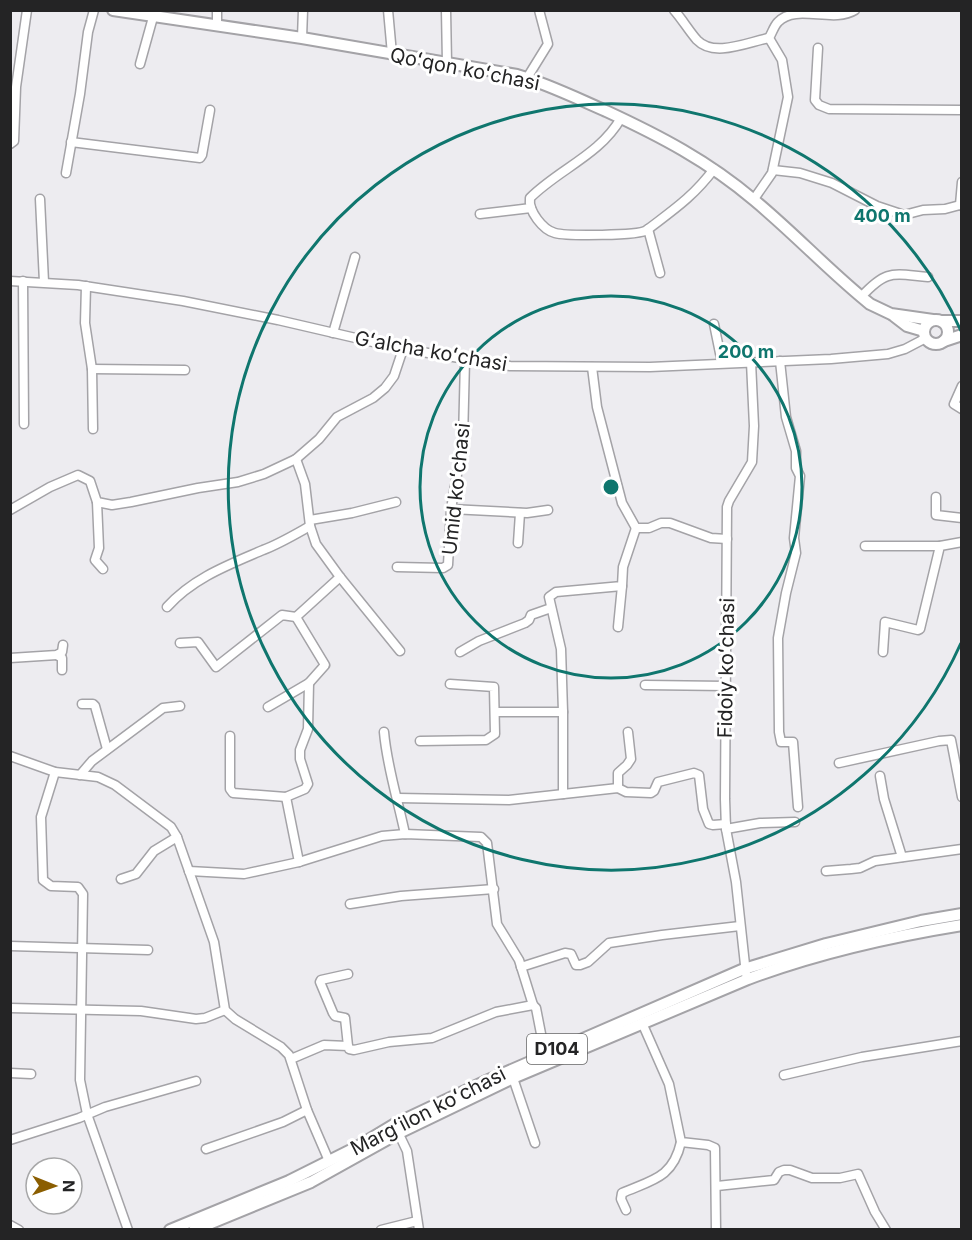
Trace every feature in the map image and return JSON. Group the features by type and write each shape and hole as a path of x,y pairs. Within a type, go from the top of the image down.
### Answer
{"main road":[{"name":"Qoʻqon koʻchasi","path":"113,10 154,14 302,38 527,78 546,84 687,151 754,199 870,304 925,334"},
{"name":"Qoʻqon koʻchasi","path":"891,314 962,321"},
{"path":"944,341 948,330 937,320 927,324 925,334 936,344 962,335"},
{"name":"Margʻilon koʻchasi","path":"194,1230 311,1182 397,1129 547,1053 826,944 879,930 962,914"},
{"name":"Margʻilon koʻchasi","path":"170,1230 289,1181 397,1129 513,1078 643,1025 746,974 892,936 962,925"}],"street":[{"path":"10,144 14,141 13,87 27,10"},
{"path":"66,173 80,94 87,32 94,10"},
{"path":"217,10 217,26"},
{"path":"302,38 303,10"},
{"path":"388,10 392,54"},
{"path":"446,10 447,63"},
{"path":"527,78 548,44 539,10"},
{"path":"674,10 696,39 710,49 724,49 769,38 778,21 793,14 835,16 855,10"},
{"path":"140,64 154,14"},
{"path":"754,199 768,181 773,170 788,97 782,60 769,38"},
{"path":"818,48 815,100 822,107 829,109 962,110"},
{"path":"71,142 200,158 210,110"},
{"path":"621,118 611,133 591,153 531,196 529,200 531,208 542,226 558,234 644,232 650,225 689,199 714,169"},
{"path":"773,170 800,173 832,183 877,206 904,215 923,210 961,206 962,182"},
{"path":"40,199 44,282"},
{"path":"480,214 531,208"},
{"path":"648,229 660,273"},
{"path":"333,333 355,257"},
{"path":"861,297 881,277 898,275 928,277"},
{"name":"Gʻalcha koʻchasi","path":"10,281 86,286 231,310 403,349 510,366 650,368 872,356 905,349 925,334"},
{"path":"23,281 24,424"},
{"path":"86,286 85,323 92,369 93,429"},
{"path":"714,324 722,363"},
{"path":"905,349 910,336 907,326"},
{"path":"97,502 112,505 238,482 264,474 296,459 319,439 338,417 373,398 385,388 394,375 403,349"},
{"name":"Umid koʻchasi","path":"397,567 447,567 451,509 463,440 465,360"},
{"path":"780,361 786,417 796,451 796,468 800,476 794,538 796,553 778,638 779,732 781,742 793,742 798,807"},
{"name":"Fidoiy koʻchasi","path":"746,974 736,882 726,826 727,539 729,501 752,462 751,362"},
{"path":"592,367 597,407 622,503 636,528 622,567 618,627"},
{"path":"92,369 185,370"},
{"path":"962,386 954,404 962,409"},
{"path":"296,459 305,484 310,523 316,544 340,578 400,651"},
{"path":"10,510 50,487 78,475 90,481 97,502 99,548 94,560 103,569"},
{"path":"936,497 936,515 962,518"},
{"path":"166,607 184,589 207,575 264,550 310,523 396,502"},
{"path":"451,509 520,513 548,510"},
{"path":"518,543 520,513"},
{"path":"636,528 649,528 669,523 711,538 727,539"},
{"path":"865,546 940,546 962,542"},
{"path":"882,652 885,622 920,629 940,546"},
{"path":"180,643 198,642 216,667 282,615 296,617 340,578"},
{"path":"563,794 561,649 549,597 552,592 622,586"},
{"path":"460,651 525,622 531,615 551,608"},
{"path":"268,707 309,683 325,665 296,617"},
{"path":"10,658 57,655 62,652 63,645"},
{"path":"57,655 62,658 62,670"},
{"path":"230,736 230,789 233,793 286,797 305,789 308,784 300,759 300,750 308,729 309,683"},
{"path":"420,741 486,740 495,734 494,687 450,684"},
{"path":"645,685 726,686"},
{"path":"81,704 95,706 107,748"},
{"path":"80,775 107,748 127,736 163,708 180,706"},
{"path":"496,712 563,712"},
{"path":"384,732 386,759 398,798 405,834"},
{"path":"618,788 618,773 631,759 628,732"},
{"path":"839,763 951,740 962,797"},
{"path":"10,756 55,772 98,777 115,785 171,827 177,837 214,942 225,1010 235,1019 280,1047 291,1059 307,1110 329,1161"},
{"path":"55,772 42,817 43,880 51,886 78,887 81,891 80,1080 87,1114 128,1230"},
{"path":"398,798 486,801 618,788 626,792 651,793 658,782 697,774 703,809 709,824 726,826 795,822"},
{"path":"880,776 884,800 902,857"},
{"path":"286,797 298,862"},
{"path":"189,871 244,874 298,862 382,836 405,834 481,837 487,843 497,924 514,950 521,967 533,1005 540,1018 543,1044 547,1053"},
{"path":"121,879 136,874 154,851 177,837"},
{"path":"826,871 860,867 875,861 962,849"},
{"path":"350,904 401,896 494,889"},
{"path":"521,967 566,953 571,954 576,964 580,966 588,963 609,943 740,926"},
{"path":"10,946 148,950"},
{"path":"348,975 320,982 333,1013 345,1018 348,1046 349,1049 354,1050 388,1042 432,1038 496,1012 533,1005"},
{"path":"10,1008 141,1011 196,1019 225,1010"},
{"path":"626,1210 621,1200 622,1193 670,1169 681,1142 669,1084 643,1025"},
{"path":"783,1075 872,1055 962,1041"},
{"path":"291,1059 324,1045 348,1046"},
{"path":"10,1073 31,1074"},
{"path":"513,1078 535,1143"},
{"path":"10,1140 105,1107 196,1082"},
{"path":"206,1149 283,1122 307,1110"},
{"path":"381,1230 418,1225 407,1151 397,1129"},
{"path":"681,1142 714,1147 716,1152 716,1230"},
{"path":"717,1186 774,1180 779,1172 784,1170 812,1178 840,1178 858,1174 886,1230"},
{"path":"10,1225 19,1230"}]}
